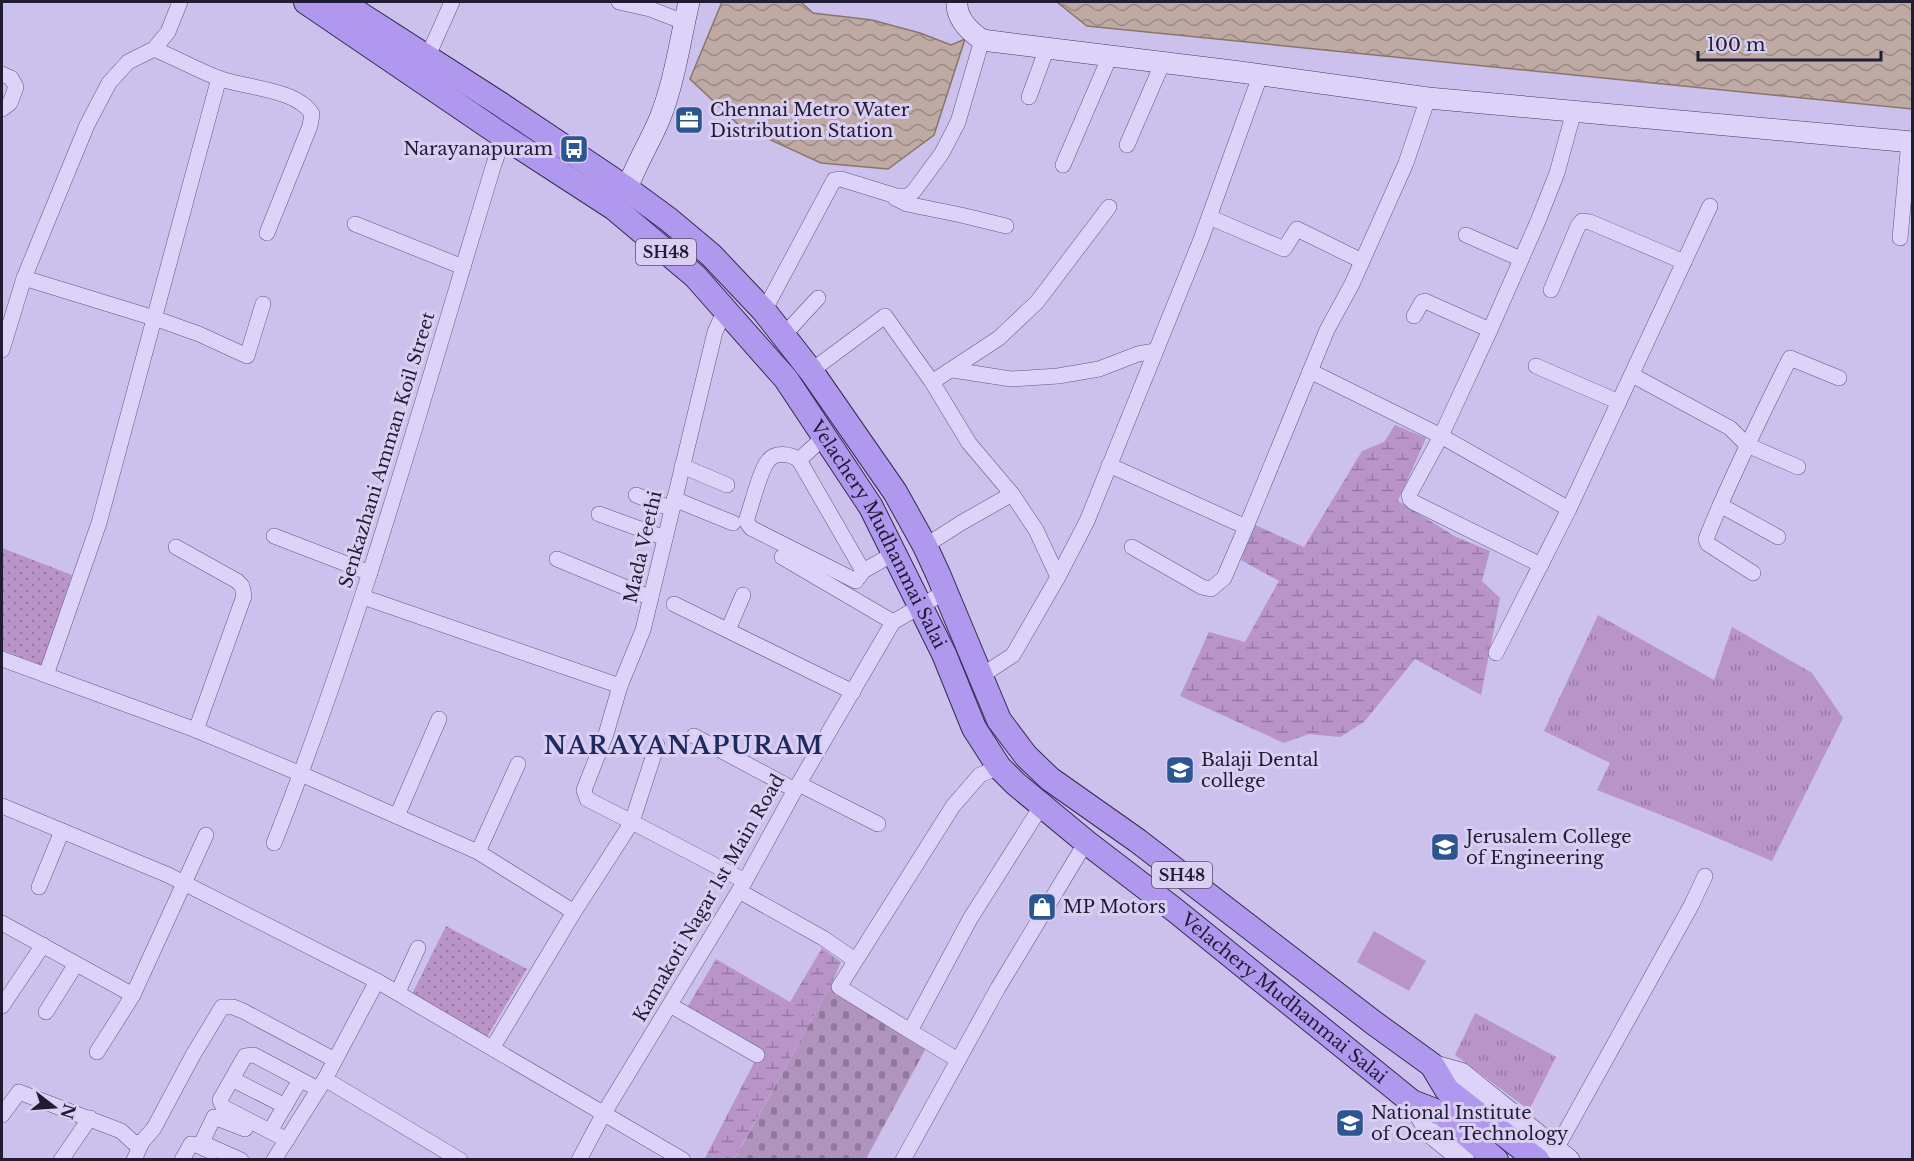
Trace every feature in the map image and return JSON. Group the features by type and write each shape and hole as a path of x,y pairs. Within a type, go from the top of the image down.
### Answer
{"main road":[{"name":"Velachery Mudhanmai Salai","path":"306,2 506,138 614,208 695,276 786,379 871,507 944,654 974,728 999,767 1093,848 1176,911 1412,1102"},
{"name":"Velachery Mudhanmai Salai","path":"341,2 627,189 711,255 764,311 811,371 894,492 925,546 999,720 1026,756 1050,778 1121,828 1432,1065"},
{"path":"1093,848 1121,828"},
{"name":"SH48","path":"1432,1065 1447,1090 1505,1134 1554,1156"},
{"name":"SH48","path":"1412,1102 1443,1114 1493,1157"}],"street":[{"path":"2,350 24,278 87,125 109,83 128,62 154,49 168,32 180,2"},
{"path":"427,58 452,2"},
{"path":"619,2 650,9 686,12 675,72 660,117 627,189"},
{"path":"957,2 957,8 971,33 982,40 1428,98 1911,142 1900,238"},
{"path":"764,311 834,180 841,179 902,197 914,191 942,153 958,122 982,40"},
{"path":"1029,97 1047,48"},
{"path":"154,49 219,78 280,94 302,102 308,107 312,114 310,126 267,233"},
{"path":"1063,165 1110,56"},
{"path":"1127,145 1163,62"},
{"path":"2,74 11,78 16,87 10,103 2,109"},
{"path":"981,676 1013,655 1087,521 1209,217 1260,76"},
{"path":"46,675 99,524 219,78"},
{"path":"1132,547 1202,587 1212,589 1224,578 1327,330 1352,284 1406,163 1428,98"},
{"path":"1541,565 1410,499 1409,495 1441,436 1521,259 1557,173 1574,111"},
{"name":"Senkazhani Amman Koil Street","path":"274,843 302,774 363,597 502,141 506,138"},
{"path":"891,195 907,204 961,214 1006,226"},
{"path":"1496,653 1569,509 1710,206"},
{"path":"932,382 999,338 1037,302 1109,207"},
{"path":"1209,217 1284,249 1297,229 1362,261"},
{"path":"1551,290 1582,221 1590,222 1684,262"},
{"path":"355,224 463,267"},
{"path":"1466,235 1521,259"},
{"path":"24,278 154,318 199,334 247,356 263,304"},
{"path":"783,336 818,298"},
{"path":"1414,316 1422,302 1429,302 1490,330"},
{"name":"Mada Veethi","path":"632,822 587,799 584,790 606,734 620,686 643,630 715,332 725,310"},
{"path":"811,371 885,316 932,382 969,443 1012,494 1036,530 1058,577"},
{"path":"953,370 1011,379 1058,376 1099,369 1138,354 1155,351"},
{"path":"1753,573 1708,544 1706,539 1720,505 1790,358 1839,378"},
{"path":"1536,366 1618,402"},
{"path":"1310,371 1441,436 1569,509"},
{"path":"1632,375 1730,428 1747,445 1798,467"},
{"path":"799,460 825,436"},
{"path":"776,455 790,455 799,460 860,576 747,525 746,521 766,463 771,458 776,455"},
{"path":"1109,465 1246,527"},
{"path":"682,466 728,485"},
{"path":"925,546 1012,494"},
{"path":"636,495 733,523"},
{"path":"1720,505 1778,537"},
{"path":"599,514 665,538"},
{"path":"274,536 370,573"},
{"path":"176,547 237,580 242,586 244,596 196,730"},
{"path":"848,596 860,576 895,553"},
{"path":"782,557 893,622"},
{"path":"558,559 651,597"},
{"name":"Kamakoti Nagar 1st Main Road","path":"579,1160 604,1113 742,886 893,622 945,592"},
{"path":"728,630 743,595"},
{"path":"363,597 620,686"},
{"path":"674,604 853,692"},
{"path":"2,659 196,730 397,816 478,852 574,912"},
{"path":"397,816 439,719"},
{"path":"694,736 878,824"},
{"path":"493,1047 574,912 632,822 657,745"},
{"path":"478,852 518,764"},
{"path":"958,1060 839,987 953,806 980,775 999,767"},
{"path":"910,1031 970,919 1042,805"},
{"path":"2,807 184,883 377,981 683,1160"},
{"path":"632,822 742,886 855,960"},
{"path":"39,887 62,831"},
{"path":"97,1052 133,995 206,835"},
{"path":"903,1160 998,988 1093,848"},
{"path":"1432,1065 1461,1073 1554,1156 1692,904 1705,876"},
{"path":"2,923 133,995"},
{"path":"2,1006 43,945"},
{"path":"398,992 418,948"},
{"path":"46,1012 76,964"},
{"path":"274,1160 335,1060 377,981"},
{"path":"670,1005 757,1055"},
{"path":"134,1160 142,1142 154,1128 193,1054 222,1007 233,1007 243,1011 335,1060"},
{"path":"285,1142 270,1131 220,1104 220,1100 245,1056 249,1054 254,1054 300,1080 321,1084 460,1159"},
{"path":"232,1079 285,1106"},
{"path":"270,1131 300,1080"},
{"path":"2,1116 19,1092 121,1131 134,1143 142,1142"},
{"path":"1412,1102 1431,1133 1464,1160"},
{"path":"242,1160 203,1142 214,1117 285,1142"},
{"path":"61,1160 90,1118"},
{"path":"182,1160 191,1144 194,1144 228,1160"}],"green space":[{"path":"1395,425 1426,438 1398,501 1456,537 1490,551 1482,581 1500,598 1481,695 1415,659 1364,722 1340,737 1309,734 1284,743 1180,696 1209,632 1245,642 1279,581 1241,560 1253,524 1304,547 1362,451 1384,442"},
{"path":"2,548 72,575 42,665 2,650"},
{"path":"1598,615 1714,680 1732,627 1812,673 1843,718 1772,861 1597,790 1610,763 1544,731"},
{"path":"446,926 527,969 487,1037 412,994"},
{"path":"1374,931 1426,961 1409,991 1357,962"},
{"path":"822,948 841,962 831,985 734,1159 705,1158 756,1059 682,1016 716,959 790,1002"},
{"path":"831,985 926,1048 866,1159 734,1160"},
{"path":"1475,1013 1556,1057 1529,1110 1455,1055"}],"water":[{"path":"722,2 801,2 813,13 872,20 920,33 951,45 965,39 934,135 888,169 821,163 740,126 690,79"},
{"path":"1057,2 1912,2 1912,109 1087,26"}],"place":[{"name":"Chennai Metro Water Distribution Station","path":"689,120"},
{"name":"Narayanapuram","path":"574,149"},
{"name":"Balaji Dental college","path":"1180,770"},
{"name":"Jerusalem College of Engineering","path":"1445,847"},
{"name":"MP Motors","path":"1042,907"},
{"name":"National Institute of Ocean Technology","path":"1350,1123"}],"district":[{"name":"NARAYANAPURAM","path":"684,746"}]}
